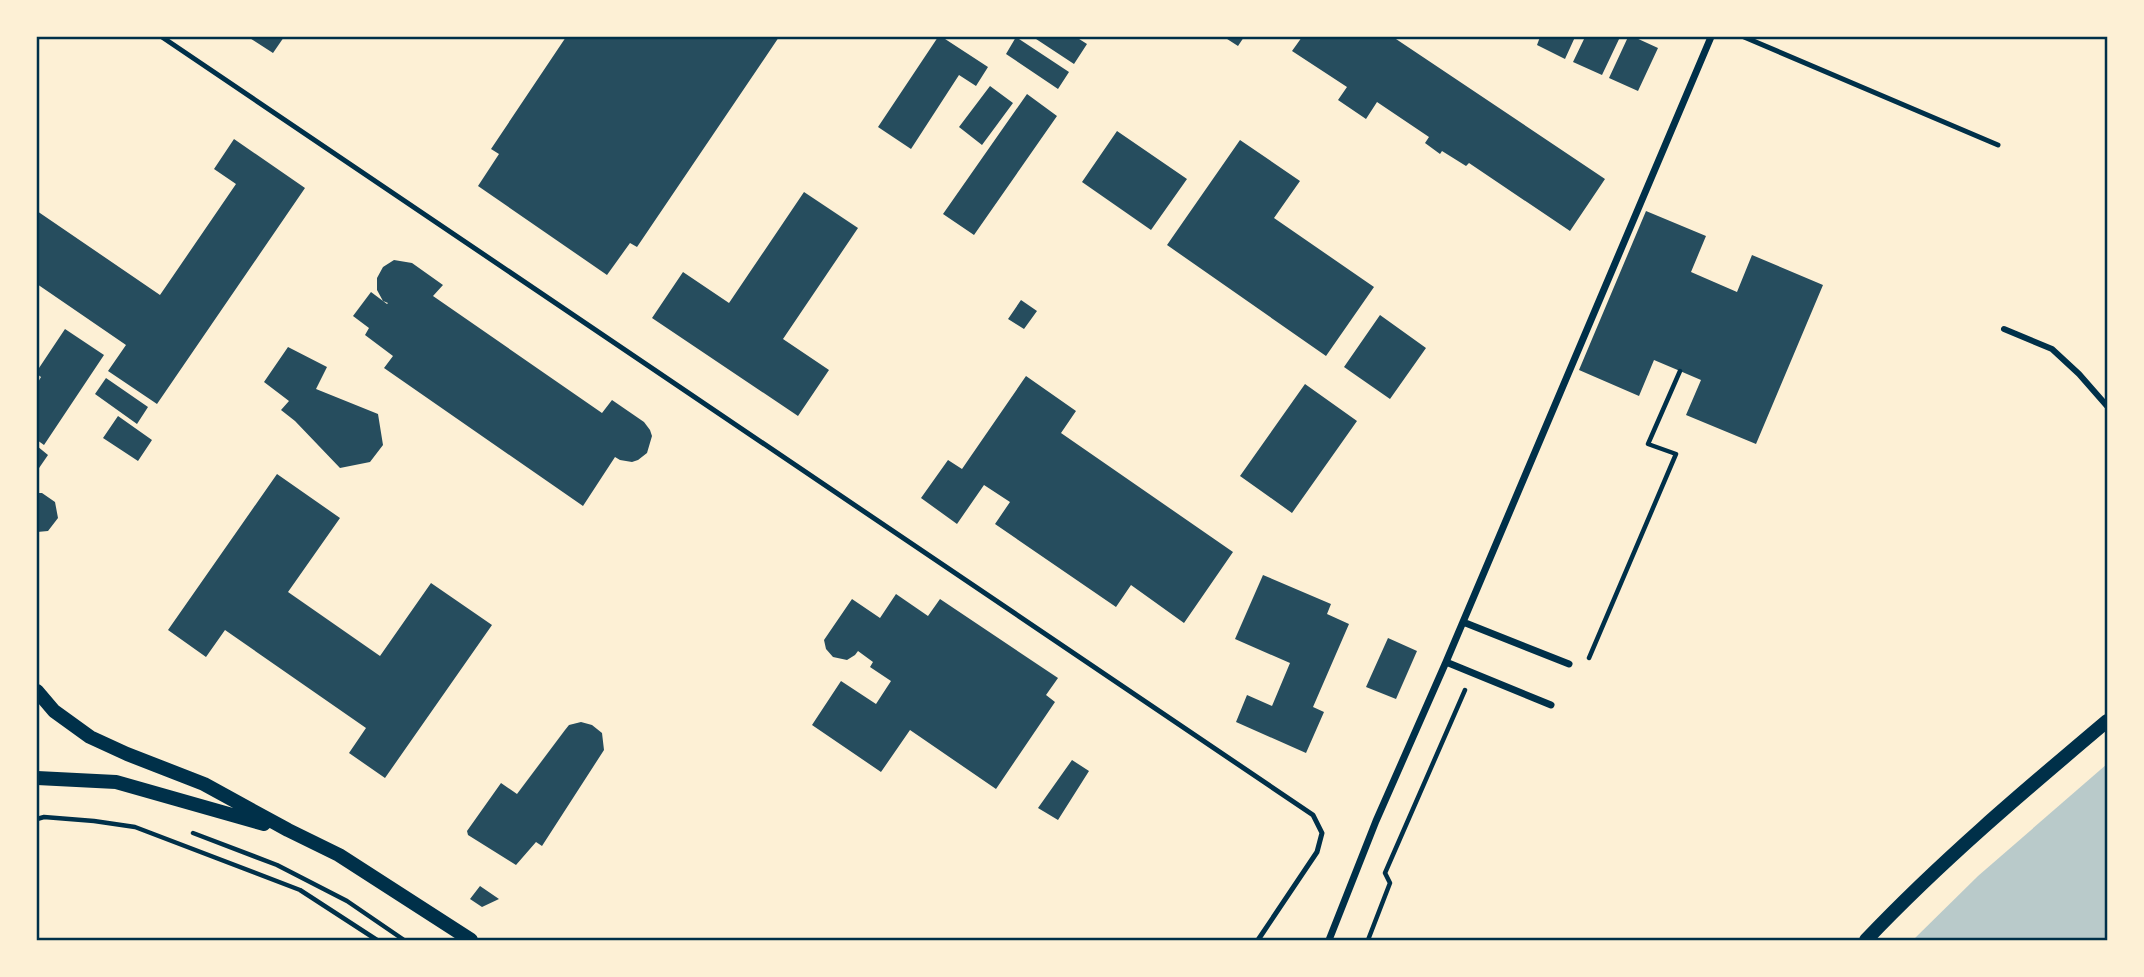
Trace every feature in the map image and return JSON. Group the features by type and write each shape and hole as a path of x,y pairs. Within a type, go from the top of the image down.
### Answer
{"main road":[{"path":"37,691 54,711 90,737 204,784 339,855 471,940"},
{"path":"1866,940 1982,827 2107,721"},
{"path":"37,778 116,782 288,830"}],"street":[{"path":"1329,940 1376,821 1711,37"},
{"path":"2004,329 2052,349 2107,406"},
{"path":"1463,621 1569,664"},
{"path":"1446,662 1551,705"}],"lane":[{"path":"162,37 1314,816 1321,833 1317,852 1258,940"},
{"path":"1744,37 1998,145"}],"path":[{"path":"1577,655 1589,660 1676,454 1648,444 1680,371"},
{"path":"1368,940 1390,883 1385,873 1472,673"},
{"path":"37,819 44,817 94,821 135,827 300,890 377,940"},
{"path":"187,830 276,865 346,901 404,940"}],"shaded area":[{"path":"2107,764 2107,940 1913,940 1978,876"}],"building":[{"path":"248,37 284,37 273,53"},
{"path":"566,37 779,37 637,247 630,243 607,275 478,186 499,154 491,149"},
{"path":"938,37 988,67 976,86 959,75 911,149 878,127"},
{"path":"1016,37 1069,72 1058,89 1006,54"},
{"path":"1033,37 1076,37 1087,44 1074,64"},
{"path":"1224,37 1244,37 1238,46"},
{"path":"1302,37 1393,37 1605,179 1570,231 1469,163 1466,166 1442,151 1440,154 1425,143 1429,137 1377,102 1366,119 1338,100 1347,87 1292,51"},
{"path":"1540,37 1575,37 1565,59 1537,45"},
{"path":"1585,37 1620,37 1602,75 1573,62"},
{"path":"1628,37 1658,48 1638,91 1609,78"},
{"path":"990,86 1013,103 982,145 959,127"},
{"path":"1027,94 1057,116 974,235 943,214"},
{"path":"1117,131 1187,179 1151,230 1082,182"},
{"path":"234,139 305,188 157,404 108,371 126,345 37,284 37,211 160,295 236,184 214,169"},
{"path":"1240,140 1300,181 1274,218 1374,287 1326,356 1167,245"},
{"path":"804,192 858,228 783,339 829,370 798,416 652,318 683,272 729,303"},
{"path":"1646,211 1706,236 1691,272 1737,292 1752,255 1823,285 1756,444 1686,415 1701,380 1654,360 1639,396 1579,370"},
{"path":"394,260 412,263 443,285 433,296 602,413 612,400 644,422 652,436 647,453 632,462 615,457 583,506 384,368 393,356 365,335 369,328 353,316 371,292 383,301 377,290 377,278 383,267"},
{"path":"1021,300 1037,311 1024,329 1008,319"},
{"path":"1380,315 1426,348 1390,399 1344,367"},
{"path":"65,329 104,355 44,445 37,440 37,384 41,377 37,371"},
{"path":"288,347 327,367 316,389 378,414 383,445 370,462 340,468 281,410 289,401 264,382"},
{"path":"1026,376 1076,411 1061,433 1233,552 1184,623 1131,585 1116,607 995,524 1010,502 984,485 957,524 921,498 948,460 962,469"},
{"path":"106,378 148,407 137,424 95,394"},
{"path":"1305,384 1357,421 1292,513 1240,476"},
{"path":"118,416 152,440 138,461 103,438"},
{"path":"37,446 48,455 37,471"},
{"path":"277,474 340,518 288,592 380,656 431,583 492,625 385,778 349,753 366,728 225,630 206,657 168,630"},
{"path":"37,493 42,493 55,502 58,518 48,531 37,532"},
{"path":"1263,575 1331,604 1327,614 1349,624 1313,707 1324,712 1306,753 1236,722 1247,695 1272,706 1290,663 1235,639"},
{"path":"896,594 928,616 940,599 1058,678 1046,695 1055,702 996,789 910,730 881,772 812,725 841,681 876,704 891,681 870,667 873,662 858,651 847,660 833,657 826,649 824,640 852,599 880,618"},
{"path":"1388,638 1417,651 1396,699 1366,687"},
{"path":"581,722 592,725 602,733 604,750 542,846 536,842 516,865 468,835 467,831 501,783 517,794 569,725"},
{"path":"1072,760 1089,771 1058,820 1038,808"},
{"path":"480,886 499,899 482,907 470,899"}]}
